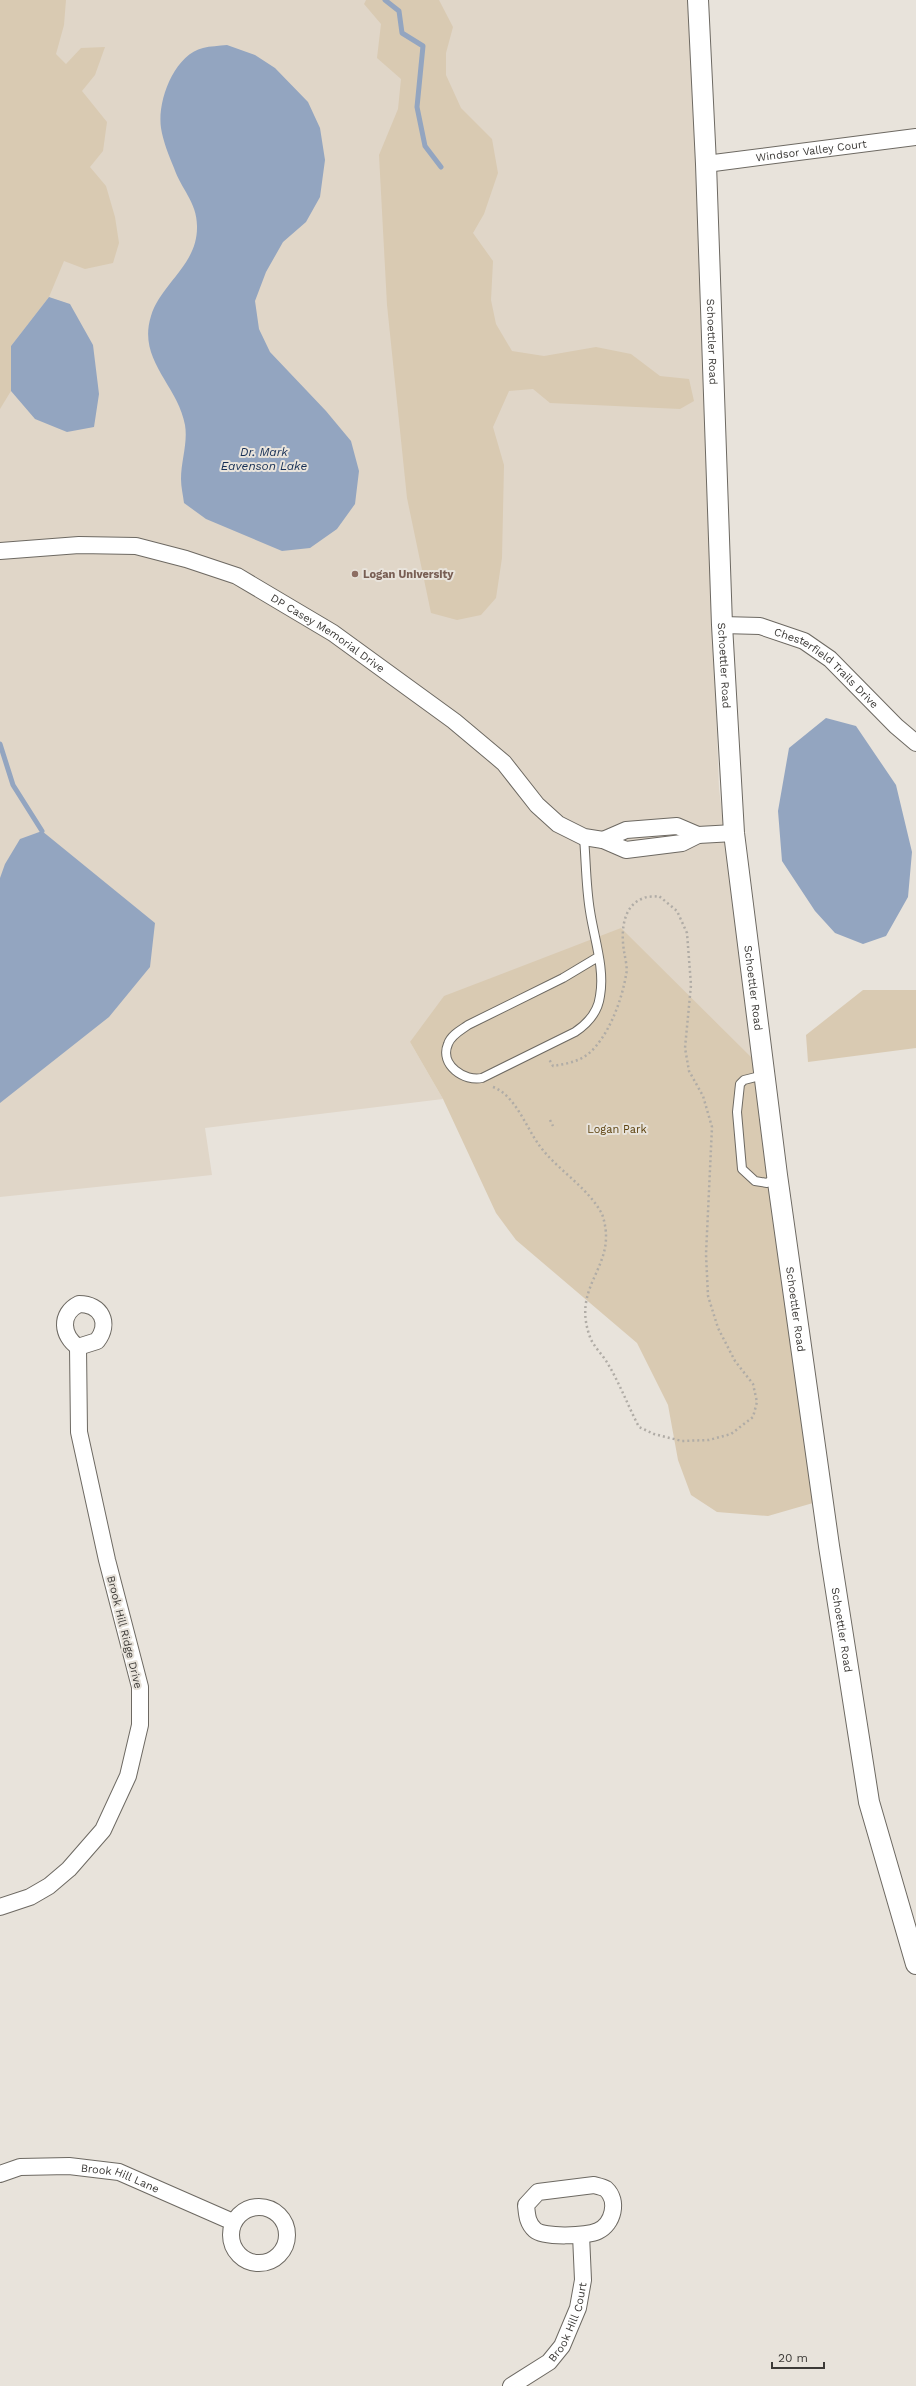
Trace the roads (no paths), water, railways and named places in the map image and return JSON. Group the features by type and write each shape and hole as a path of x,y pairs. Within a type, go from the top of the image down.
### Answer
{"street":[{"name":"Schoettler Road","path":"698,0 706,164 722,625 734,833 777,1175 829,1546 869,1802 916,1964"},
{"name":"Windsor Valley Court","path":"706,164 916,137"},
{"name":"DP Casey Memorial Drive","path":"0,552 79,545 136,546 186,559 237,576 333,633 454,721 504,763 537,805 558,824 584,837 603,840 626,830 677,826 698,835 734,833"},
{"name":"Chesterfield Trails Drive","path":"722,625 760,626 804,641 830,659 896,726 916,744"},
{"name":"Brook Hill Ridge Drive","path":"0,1907 30,1897 49,1886 69,1869 103,1830 128,1776 140,1725 140,1687 107,1560 79,1432 78,1347"},
{"name":"Brook Hill Lane","path":"0,2174 20,2167 69,2166 119,2172 233,2222"},
{"path":"594,2185 606,2189 612,2199 614,2208 610,2220 598,2231 581,2235 544,2234 536,2231 529,2224 526,2204 538,2192 547,2189 594,2185"},
{"name":"Brook Hill Court","path":"511,2386 549,2362 562,2346 578,2308 583,2280 581,2235"}],"lane":[{"path":"584,837 590,909 601,973 600,996 592,1017 584,1026 575,1032 482,1078 473,1080 464,1077 448,1060 446,1050 448,1043 454,1034 468,1025 563,978 598,957"},
{"path":"765,1075 744,1080 740,1084 737,1112 742,1169 755,1181 767,1183 777,1175"}],"water":[{"name":"Dr. Mark Eavenson Lake","path":"227,45 255,55 275,68 308,102 320,128 325,160 320,197 306,222 283,242 266,272 255,301 259,329 270,352 326,411 351,441 359,471 355,504 337,529 310,548 282,551 206,519 184,503 181,479 186,438 185,425 175,397 160,372 149,346 148,332 151,316 156,304 186,263 192,252 196,240 197,226 192,203 177,176 162,133 160,117 165,93 176,69 193,52 206,47"},
{"path":"49,297 70,304 93,345 99,394 94,427 67,432 35,419 11,391 11,346"},
{"path":"826,718 856,726 896,785 912,852 908,897 886,936 863,944 835,933 815,911 782,861 778,811 789,748"},
{"path":"42,831 155,923 150,967 109,1017 0,1103 0,878 5,864 20,839"}],"waterway":[{"path":"385,0 399,11 402,33 423,46 417,107 425,146 441,167"},
{"path":"0,744 13,785 42,831"}],"place":[{"name":"Logan University","path":"355,574"}],"park label":[{"name":"Logan Park","path":"617,1129"}]}
